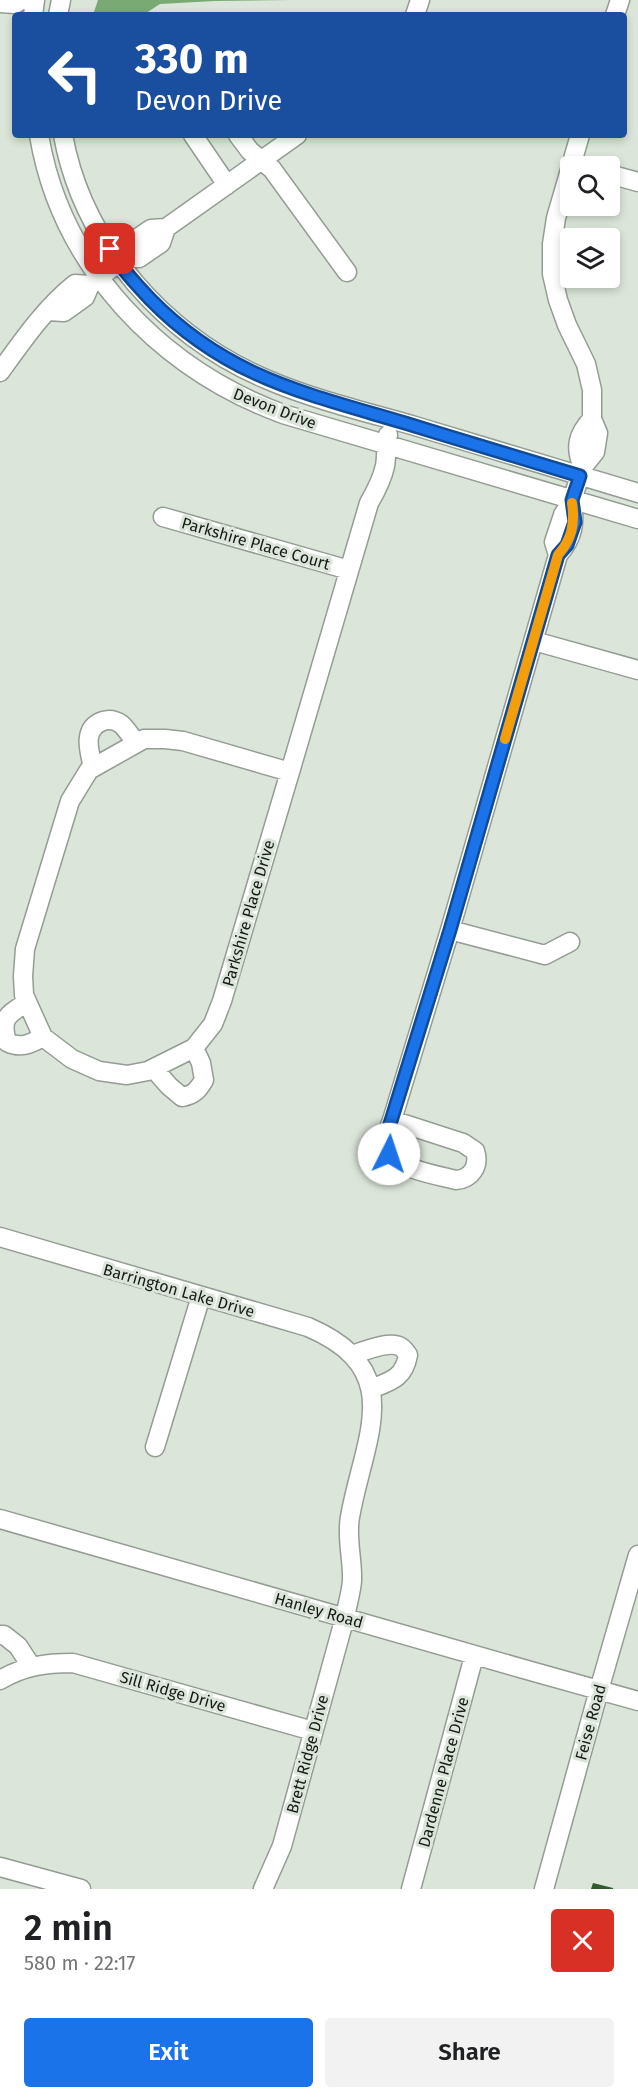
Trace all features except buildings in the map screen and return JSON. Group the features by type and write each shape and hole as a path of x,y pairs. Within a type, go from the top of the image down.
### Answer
{"street":[{"path":"0,3 15,4 21,0"},
{"name":"Devon Drive","path":"40,138 47,171 57,199 95,282 110,293 162,345 186,364 222,387 283,414 638,519"},
{"name":"Devon Drive","path":"64,138 83,199 134,283 178,327 222,357 284,387 393,420 581,471 638,493"},
{"path":"195,138 227,185"},
{"path":"240,138 250,151 272,169 347,272"},
{"path":"0,372 34,324 48,311 64,312 85,297 95,282 122,261 139,258 161,243 166,228 293,138"},
{"path":"576,156 579,138"},
{"path":"620,177 638,182"},
{"path":"393,1120 463,1143 475,1151 477,1162 470,1175 456,1180 400,1164 389,1154 386,1137 450,930 558,555 554,542 562,515 572,500 581,471 577,453 582,429 592,419 592,390 586,364 567,325 552,274 552,244 560,207"},
{"name":"Parkshire Place Drive","path":"290,772 183,741 165,739 136,742 93,766 70,801 25,949 22,976 27,1002 43,1037 72,1059 99,1071 127,1074 154,1069 194,1048 213,1024 222,1001 290,772 369,503 366,489 374,461 385,445 393,420"},
{"name":"Parkshire Place Court","path":"163,517 349,570"},
{"path":"534,641 638,670"},
{"path":"93,766 89,738 91,729 99,722 110,720 121,724 136,742"},
{"path":"450,930 544,955 570,942"},
{"path":"27,1002 9,1013 4,1020 3,1027 7,1042 20,1047 43,1037"},
{"path":"154,1069 168,1086 182,1097 190,1096 197,1091 204,1080 201,1063 194,1048"},
{"name":"Barrington Lake Drive","path":"0,1237 308,1327 318,1331 352,1354 362,1365 371,1389 372,1417 349,1519 352,1581 345,1617"},
{"path":"155,1447 201,1296"},
{"path":"352,1354 378,1346 394,1345 401,1347 408,1355 406,1368 393,1380 371,1389"},
{"name":"Hanley Road","path":"0,1520 638,1701"},
{"name":"Feise Road","path":"544,1889 598,1690 638,1555"},
{"name":"Brett Ridge Drive","path":"263,1889 282,1846 345,1617"},
{"path":"0,1635 4,1635 18,1646 31,1666"},
{"name":"Dardenne Place Drive","path":"411,1889 474,1656"},
{"name":"Sill Ridge Drive","path":"0,1680 15,1671 31,1666 48,1663 73,1664 313,1731"},
{"path":"0,1867 81,1889"}],"shaded area":[{"path":"98,0 290,0 160,4 148,12 94,12"}],"slow traffic":[{"path":"505,739 558,555 567,545 575,522 572,503"}],"route":[{"path":"110,249 134,283 178,327 222,357 251,373 302,393 580,476 572,500 575,522 567,545 558,555 450,930 386,1137 389,1154"}]}
